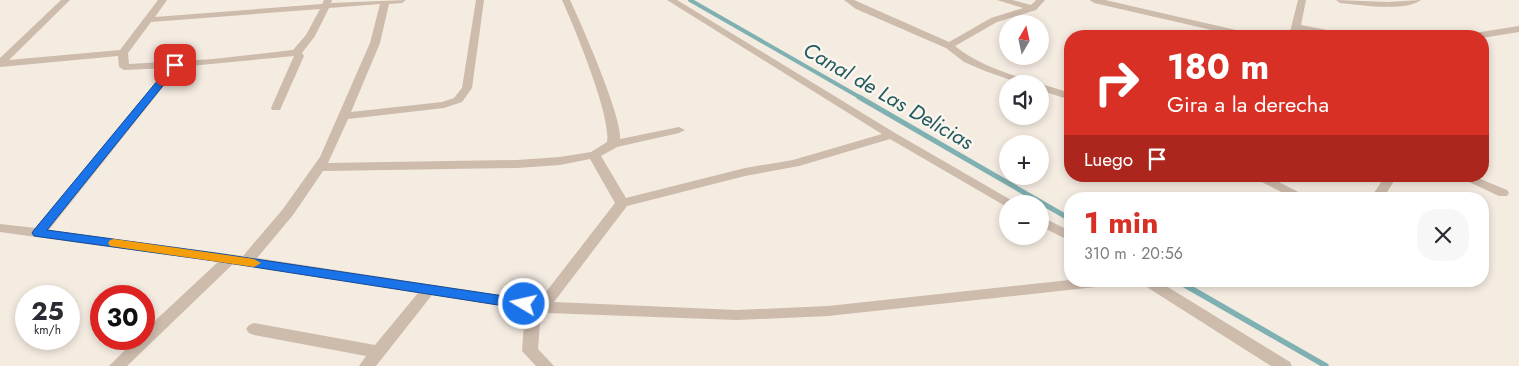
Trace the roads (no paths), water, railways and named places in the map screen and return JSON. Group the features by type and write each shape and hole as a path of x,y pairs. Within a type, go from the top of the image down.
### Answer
{"street":[{"path":"0,63 66,0"},
{"path":"163,0 123,53 124,67 175,65 296,52 303,46 322,16 327,3"},
{"path":"147,20 327,3 402,0"},
{"path":"344,116 444,105 458,100 467,88 480,0"},
{"path":"566,0 580,30 616,132 613,144"},
{"path":"670,0 891,135 999,197"},
{"path":"848,0 859,7 949,46 956,53 971,61 1009,75"},
{"path":"1000,0 1033,8"},
{"path":"949,46 994,20 1033,8 1041,0"},
{"path":"1094,0 1222,30"},
{"path":"1296,30 1302,0"},
{"path":"1340,0 1380,2 1417,0"},
{"path":"246,262 288,212 320,167 375,43 385,1"},
{"path":"1489,34 1519,29"},
{"path":"276,108 299,56 296,52"},
{"path":"0,63 123,53"},
{"path":"39,233 175,65"},
{"path":"1049,89 1064,95"},
{"path":"320,167 517,164 560,160 594,155 613,144 679,130"},
{"path":"546,366 530,351 532,322 558,285 622,203 745,172 795,163 891,135"},
{"path":"594,155 622,203"},
{"path":"1269,182 1291,192"},
{"path":"1476,182 1503,193"},
{"path":"1049,225 1064,234"},
{"path":"0,228 230,259 542,307 737,315 819,311 1064,285"},
{"path":"117,366 230,259"},
{"path":"1157,287 1284,366"},
{"path":"367,366 429,289"},
{"path":"254,329 378,352"}],"waterway":[{"name":"Canal de Las Delicias","path":"690,0 861,98"},
{"name":"Canal de Las Delicias","path":"859,97 1064,216"},
{"name":"Canal de Las Delicias","path":"1188,287 1326,366"}]}
